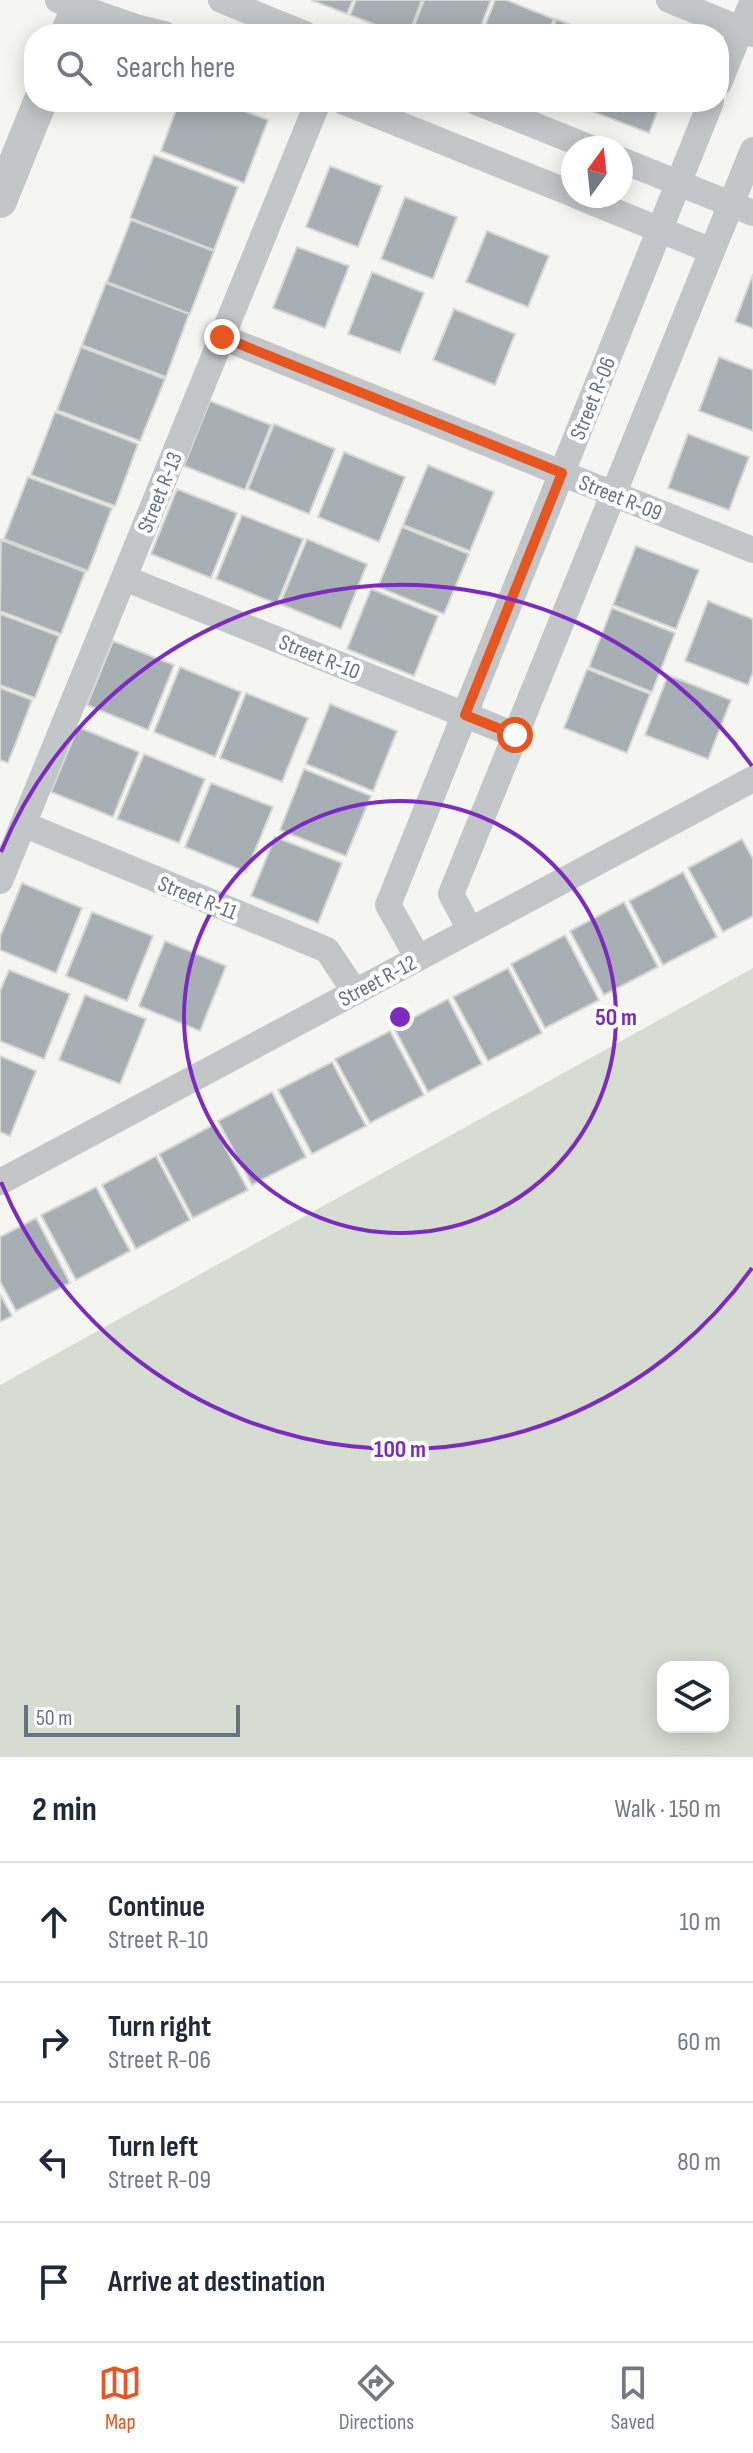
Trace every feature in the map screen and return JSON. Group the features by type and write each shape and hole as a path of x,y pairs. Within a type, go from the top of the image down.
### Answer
{"street":[{"path":"221,0 260,24"},
{"path":"669,0 747,31"},
{"path":"729,64 747,31 753,0"},
{"path":"71,11 124,24"},
{"path":"0,201 36,112"},
{"name":"Street R-13","path":"0,881 314,112"},
{"path":"369,112 561,189"},
{"path":"501,112 561,136"},
{"name":"Street R-06","path":"418,958 388,905 707,112"},
{"path":"470,930 451,894 712,251 742,208 753,150"},
{"path":"633,165 742,208"},
{"path":"607,208 712,251"},
{"name":"Street R-09","path":"222,337 753,550"},
{"name":"Street R-10","path":"124,578 515,735"},
{"name":"Street R-12","path":"0,1182 753,779"},
{"name":"Street R-11","path":"23,824 327,950 355,992"}],"shaded area":[{"path":"753,968 753,1757 0,1757 0,1385"}],"building":[{"path":"311,0 353,0 347,14"},
{"path":"356,0 422,0 413,24 373,24 350,15"},
{"path":"424,0 491,0 482,24 415,24"},
{"path":"495,0 506,0 554,19 552,24 486,24"},
{"path":"175,112 247,112 268,120 244,183 161,151"},
{"path":"594,112 657,112 649,133"},
{"path":"154,155 238,187 214,250 130,218"},
{"path":"330,166 382,186 358,247 306,227"},
{"path":"405,197 457,217 433,279 381,259"},
{"path":"131,220 214,251 190,314 107,282"},
{"path":"487,231 549,256 528,307 466,282"},
{"path":"297,247 349,266 325,328 273,308"},
{"path":"372,272 424,293 400,353 348,334"},
{"path":"753,274 753,328 735,322"},
{"path":"106,283 189,314 166,377 82,345"},
{"path":"454,309 515,334 495,385 433,360"},
{"path":"81,347 165,379 140,441 57,410"},
{"path":"719,357 753,370 753,431 699,411"},
{"path":"210,401 271,425 245,490 184,466"},
{"path":"55,412 138,444 115,506 31,475"},
{"path":"274,424 335,449 309,514 248,489"},
{"path":"688,434 749,457 729,510 668,488"},
{"path":"344,452 405,477 379,542 318,517"},
{"path":"428,465 494,492 470,551 403,525"},
{"path":"28,477 112,508 88,571 4,539"},
{"path":"177,489 237,513 211,578 151,554"},
{"path":"242,515 303,539 277,604 216,579"},
{"path":"402,527 469,554 444,614 378,587"},
{"path":"307,539 367,564 341,629 280,604"},
{"path":"1,540 85,572 61,634 0,611"},
{"path":"636,546 699,570 676,629 613,605"},
{"path":"371,589 438,616 414,676 347,649"},
{"path":"708,601 753,619 753,672 748,685 685,661"},
{"path":"612,608 675,633 652,692 589,667"},
{"path":"0,614 59,636 35,698 0,685"},
{"path":"113,641 174,665 148,730 87,705"},
{"path":"180,667 241,692 215,757 154,732"},
{"path":"587,669 650,694 627,753 564,728"},
{"path":"668,675 731,700 708,759 645,735"},
{"path":"0,688 32,700 8,763 0,760"},
{"path":"246,693 308,718 282,782 220,758"},
{"path":"330,704 397,731 373,791 306,764"},
{"path":"78,727 139,752 113,817 51,792"},
{"path":"144,754 205,779 179,843 117,819"},
{"path":"304,769 371,796 346,856 280,830"},
{"path":"211,783 273,807 246,872 185,847"},
{"path":"275,837 342,863 318,923 251,896"},
{"path":"742,839 753,859 753,916 723,932 688,868"},
{"path":"683,872 717,937 663,965 629,901"},
{"path":"22,883 82,908 56,973 0,950 0,937"},
{"path":"624,902 658,967 604,995 570,931"},
{"path":"92,912 153,936 127,1001 66,976"},
{"path":"565,935 599,1000 545,1028 511,964"},
{"path":"165,941 226,966 200,1031 139,1006"},
{"path":"508,968 542,1033 488,1061 453,997"},
{"path":"9,970 70,994 44,1059 0,1041 0,991"},
{"path":"85,995 146,1019 120,1084 59,1060"},
{"path":"448,999 482,1064 428,1092 394,1028"},
{"path":"390,1031 424,1095 370,1123 335,1059"},
{"path":"0,1056 36,1071 10,1136 0,1132"},
{"path":"332,1062 366,1126 312,1154 278,1090"},
{"path":"272,1092 306,1157 252,1185 218,1121"},
{"path":"213,1125 248,1190 193,1218 159,1154"},
{"path":"156,1156 190,1220 136,1249 102,1185"},
{"path":"96,1187 130,1251 76,1280 41,1215"},
{"path":"36,1218 70,1283 16,1311 0,1281 0,1237"},
{"path":"0,1294 12,1316 0,1322"}],"route":[{"path":"222,337 562,473 465,715 515,735"}]}
